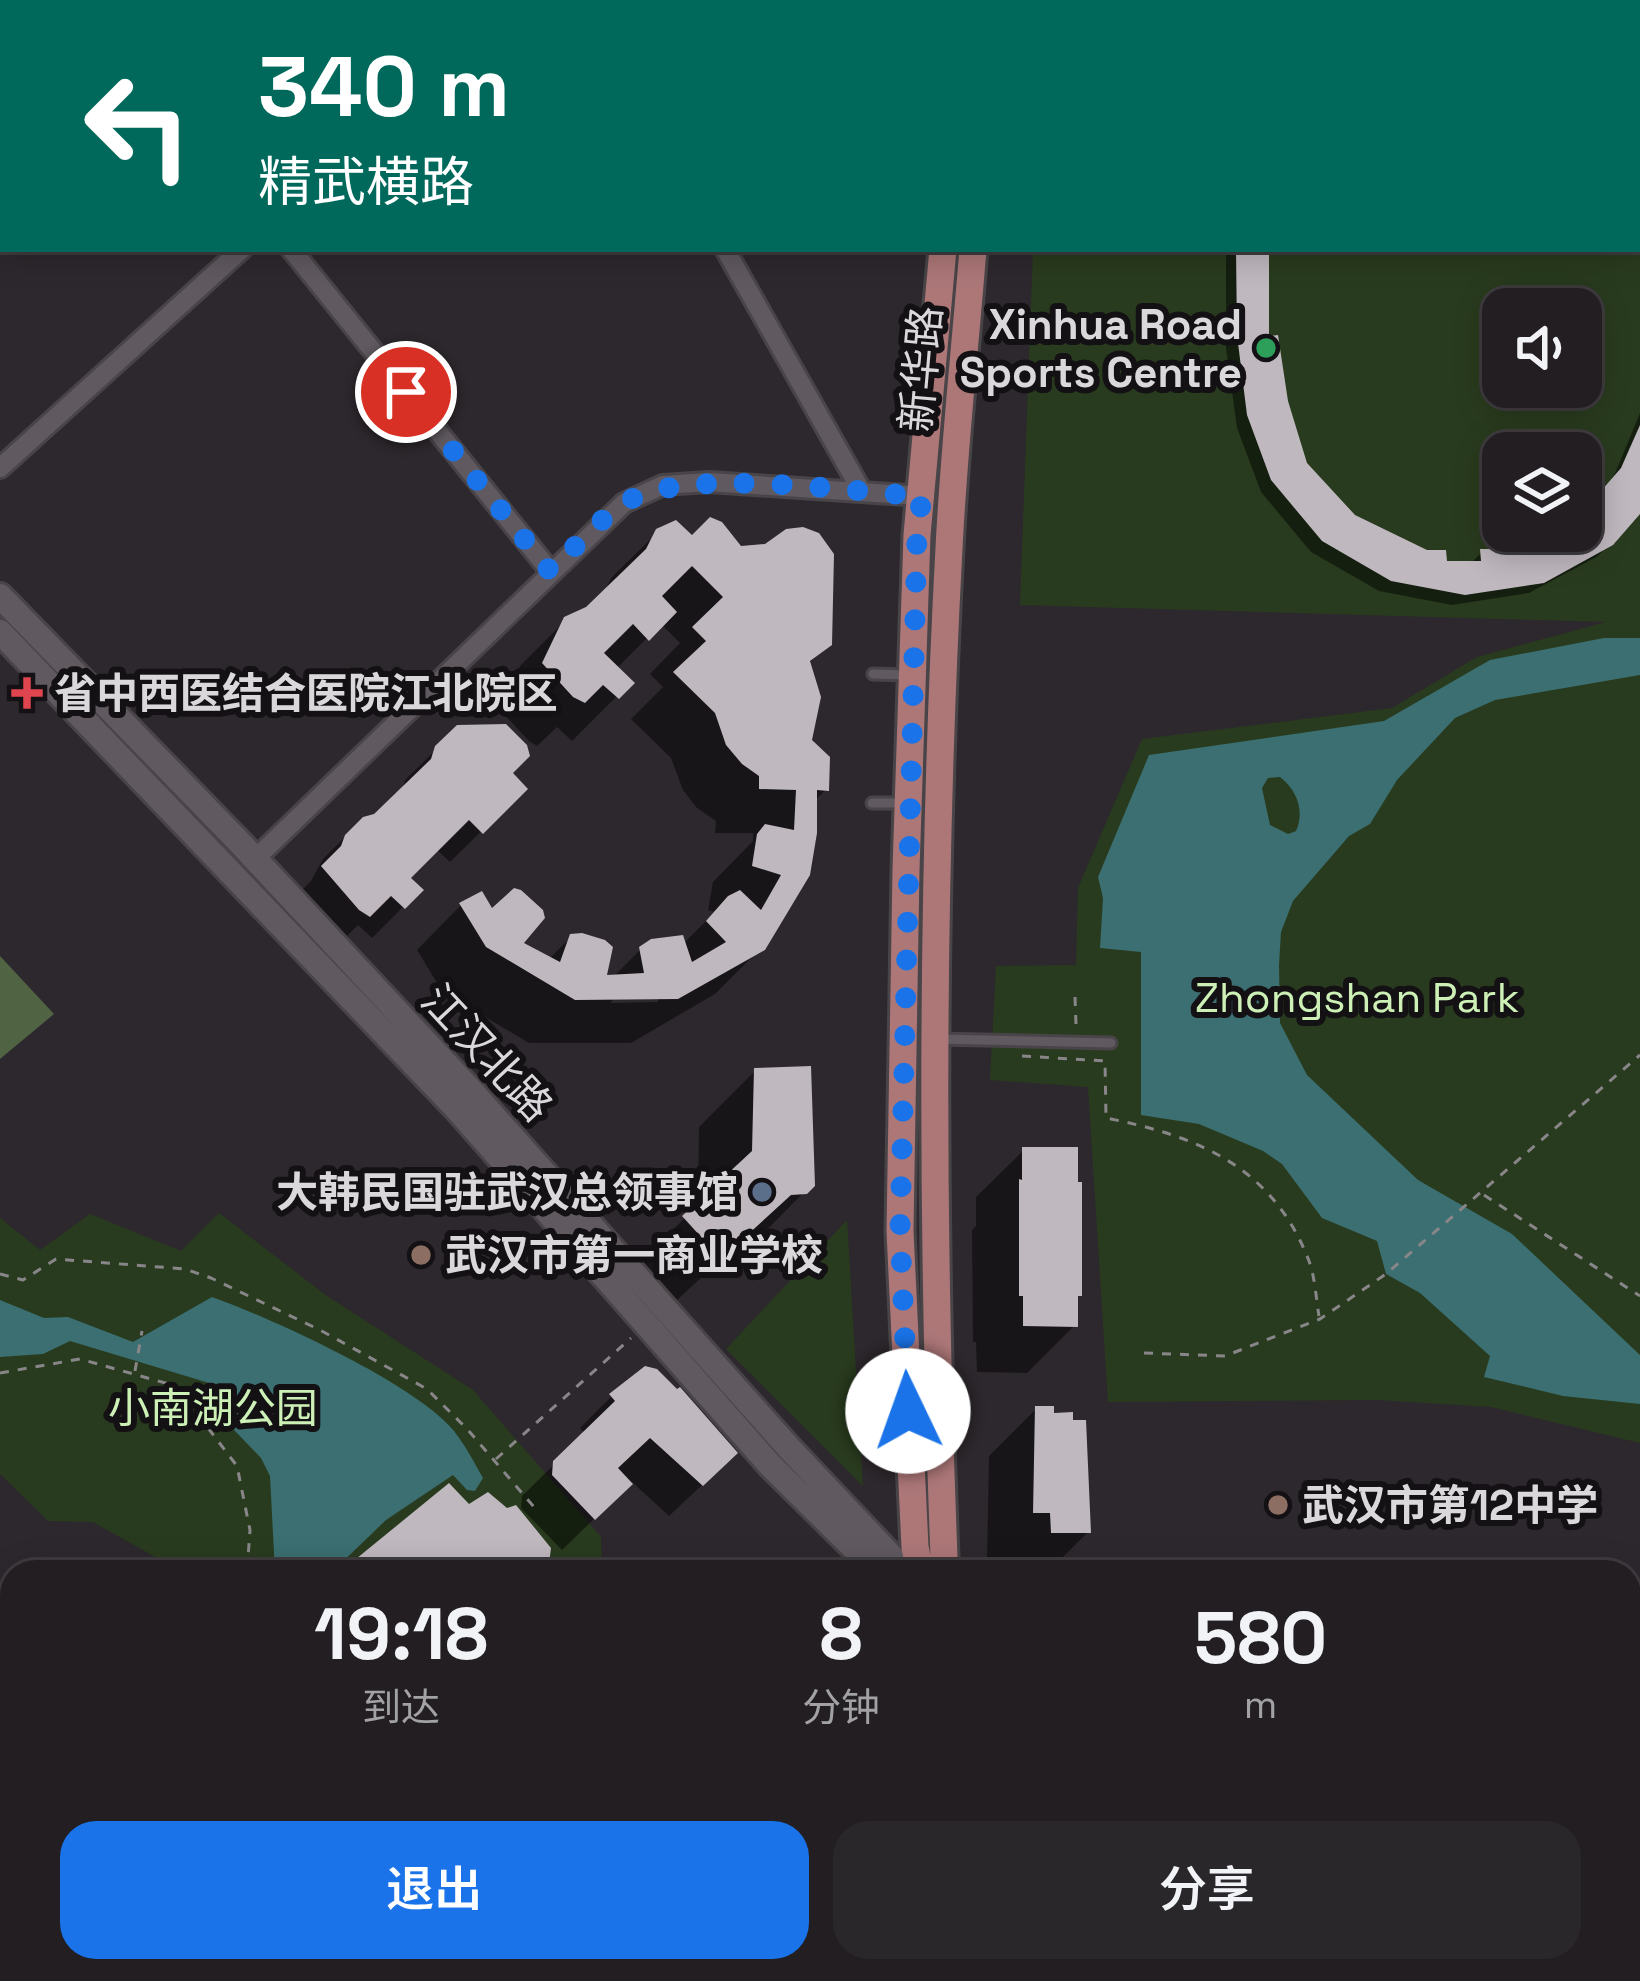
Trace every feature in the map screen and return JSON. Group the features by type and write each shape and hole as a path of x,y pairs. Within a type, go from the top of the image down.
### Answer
{"main road":[{"name":"新华路","path":"919,1560 900,1231 912,675 943,252"},
{"name":"新华路","path":"919,1560 937,1365 938,1039 949,548 973,252"},
{"name":"江汉北路","path":"0,596 474,1094 788,1447 915,1560"},
{"name":"江汉北路","path":"0,632 457,1109 770,1465 913,1560"}],"street":[{"path":"0,468 239,252"},
{"path":"293,252 550,571"},
{"path":"727,252 862,492"},
{"path":"254,860 624,503 663,485 709,482 922,496"}],"lane":[{"path":"873,674 912,675"},
{"path":"872,802 908,802"},
{"path":"938,1039 1111,1042"}],"path":[{"path":"1144,1353 1225,1356 1319,1318 1386,1274 1640,1055"},
{"path":"1017,1056 1105,1061 1106,1118 1152,1127 1239,1164 1283,1208 1310,1264 1319,1318"},
{"path":"1483,1194 1640,1296"},
{"path":"0,1274 23,1280 56,1259 185,1270 211,1278 427,1389 534,1507"},
{"path":"494,1461 646,1324"},
{"path":"135,1373 142,1331"},
{"path":"0,1372 80,1359 176,1386 237,1466 250,1530 248,1560"}],"green space":[{"name":"Zhongshan Park","path":"1033,252 1640,252 1640,1443 1491,1407 1378,1400 1108,1402 1088,1087 990,1080 996,966 1076,965 1078,888 1142,739 1392,708 1477,657 1606,622 1020,605"},
{"path":"0,956 54,1014 0,1059"},
{"name":"小南湖公园","path":"219,1213 327,1296 473,1390 601,1537 602,1560 160,1560 93,1522 48,1521 0,1474 0,1218 40,1250 90,1214 181,1251"},
{"path":"847,1220 863,1486 726,1349"}],"water":[{"path":"1604,638 1640,638 1640,675 1495,700 1455,718 1397,780 1370,824 1349,836 1293,901 1281,932 1280,1023 1307,1075 1418,1180 1512,1234 1640,1355 1640,1404 1563,1396 1484,1377 1490,1356 1420,1293 1386,1274 1377,1241 1322,1218 1282,1164 1199,1124 1141,1115 1141,952 1100,948 1103,898 1098,877 1149,755 1384,721 1490,660","holes":["1268,778 1286,782 1298,801 1300,816 1296,831 1288,834 1270,825 1262,788"]},
{"path":"212,1297 341,1354 408,1393 458,1436 483,1478 475,1491 467,1490 453,1475 386,1520 344,1560 274,1560 270,1476 261,1458 234,1430 209,1383 70,1341 43,1354 0,1357 0,1300 44,1318 68,1317 133,1342"}],"building":[{"path":"1236,252 1269,252 1269,336 1278,335 1288,401 1307,463 1355,515 1427,550 1446,550 1447,561 1481,561 1480,549 1600,552 1544,583 1465,595 1391,581 1322,541 1271,480 1247,415 1237,335"},
{"path":"1640,425 1640,514 1602,551 1602,490 1621,468"},
{"path":"710,517 722,522 741,546 765,544 786,529 803,527 819,533 834,554 832,645 810,661 821,697 812,740 830,757 829,791 817,790 810,875 765,950 678,999 575,1000 486,947 459,903 482,891 492,908 514,888 521,890 543,910 545,918 524,943 560,962 570,934 582,933 613,947 607,975 644,973 639,947 651,939 683,935 692,962 726,942 706,921 728,896 740,890 761,910 781,875 752,866 757,834 765,824 794,830 796,790 759,789 759,776 726,745 715,713 673,672 706,641 692,627 723,597 692,566 662,596 677,612 649,641 633,624 604,653 635,683 619,699 603,685 585,703 573,697 542,663 564,617 586,607 646,549 656,529 676,520 692,535"},
{"path":"506,724 527,745 530,756 513,773 528,789 483,834 469,820 411,878 424,890 405,909 391,896 370,917 359,910 321,866 345,835 431,759 435,746 457,725"},
{"path":"811,1066 815,1186 807,1194 791,1195 721,1259 682,1216 752,1151 754,1068"},
{"path":"1022,1147 1078,1147 1082,1296 1078,1296 1078,1327 1023,1326 1023,1296 1019,1296"},
{"path":"645,1366 657,1369 680,1387 738,1453 703,1486 650,1438 618,1468 633,1484 595,1520 552,1475 553,1461 615,1401 609,1394"},
{"path":"1035,1406 1054,1406 1054,1413 1073,1412 1073,1420 1086,1420 1091,1533 1051,1533 1050,1513 1033,1513"},
{"path":"449,1483 469,1504 488,1492 507,1508 516,1505 551,1548 550,1560 355,1560"}],"place":[{"name":"Xinhua Road Sports Centre","path":"1266,348"},
{"name":"省中西医结合医院江北院区","path":"27,693"},
{"name":"大韩民国驻武汉总领事馆","path":"762,1192"},
{"name":"武汉市第一商业学校","path":"421,1255"},
{"name":"武汉市第12中学","path":"1278,1505"}],"route":[{"path":"406,392 550,571 624,503 663,485 709,482 922,496 907,836 900,1231 908,1411"}]}
